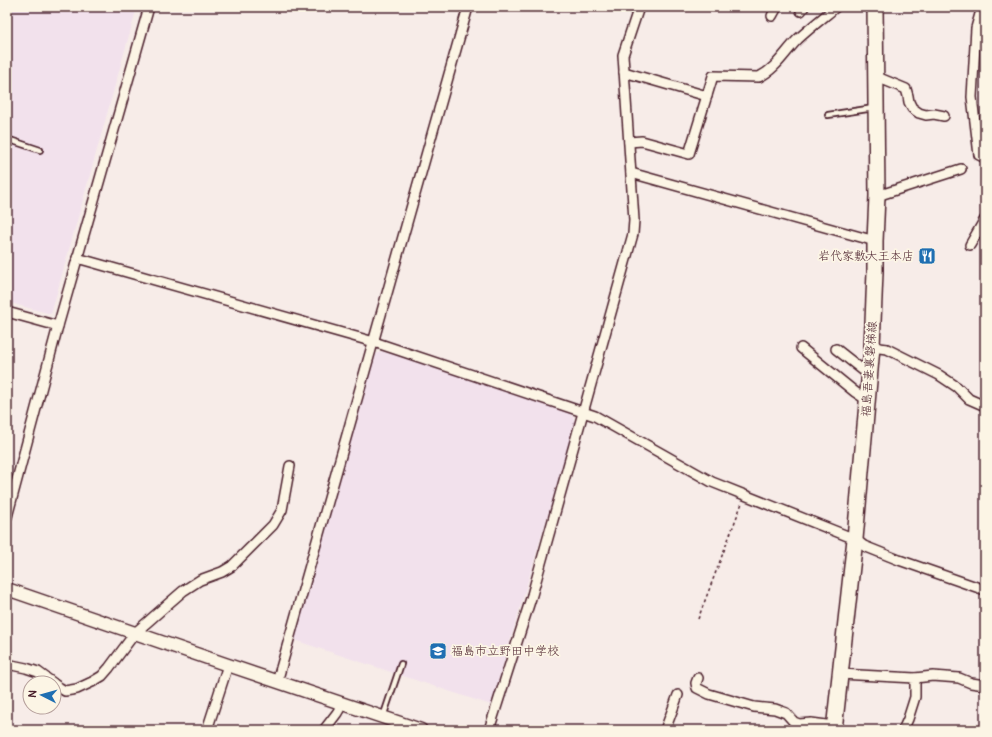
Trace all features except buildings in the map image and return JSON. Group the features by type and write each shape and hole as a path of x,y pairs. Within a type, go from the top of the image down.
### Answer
{"main road":[{"name":"福島吾妻裏磐梯線","path":"834,728 855,540 872,347 877,196 877,77 875,7"}],"street":[{"path":"7,517 58,326 149,7"},
{"path":"278,682 468,7"},
{"path":"489,730 532,595 633,234 634,220 623,55 639,7"},
{"path":"772,16 776,7"},
{"path":"629,142 642,141 689,154 713,76 759,77 765,74 798,40 836,7"},
{"path":"982,7 976,28 972,96 979,155 985,158"},
{"path":"624,72 707,96"},
{"path":"877,77 906,89 912,108 919,113 944,116"},
{"path":"877,196 961,169"},
{"path":"631,173 875,241"},
{"path":"970,245 985,219"},
{"path":"78,258 374,342 595,416 712,482 855,540 864,546 899,560 985,590"},
{"path":"7,312 58,326"},
{"path":"872,347 888,349 939,375 957,387 969,399 985,406"},
{"path":"801,348 867,400"},
{"path":"836,349 869,375"},
{"path":"62,689 65,691 77,689 102,676 135,633 184,591 200,580 222,572 232,566 273,526 282,510 290,466"},
{"path":"7,589 228,666 421,730"},
{"path":"7,664 26,668 38,672 42,675"},
{"path":"207,730 228,666"},
{"path":"840,674 915,678 933,676 959,678 971,683 985,686"},
{"path":"698,678 696,683 698,688 709,694 754,707 786,713 794,722 799,724 811,723 834,728"},
{"path":"903,730 915,697 915,678"},
{"path":"665,730 678,695"},
{"path":"324,730 343,703"}],"lane":[{"path":"828,115 876,108"},
{"path":"7,139 40,150"},
{"path":"383,717 401,664"}],"path":[{"path":"698,619 745,496"}],"shaded area":[{"path":"7,7 137,7 51,314 7,302"},
{"path":"382,351 566,411 574,418 575,424 491,705 297,641 295,638 374,355"}],"place":[{"name":"岩代家敷大王本店","path":"927,256"},
{"name":"福島市立野田中学校","path":"438,651"}]}
